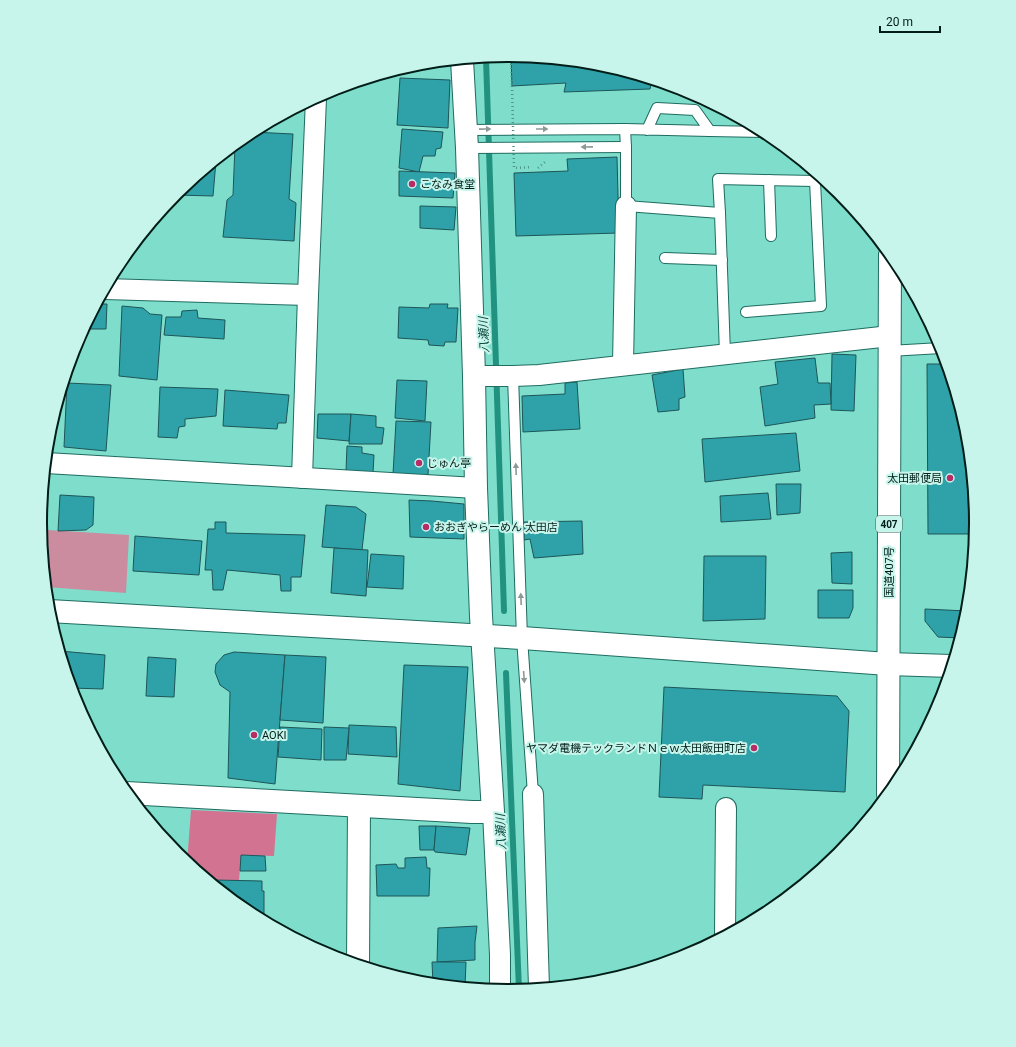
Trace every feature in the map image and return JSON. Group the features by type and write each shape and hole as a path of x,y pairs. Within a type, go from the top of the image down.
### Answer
{"main road":[{"path":"135,793 493,812 482,636 476,488 479,376 462,65"},
{"name":"国道407号","path":"888,784 890,266"},
{"path":"56,611 522,638 888,664 947,666"},
{"path":"354,958 359,806"}],"street":[{"path":"302,478 316,105"},
{"path":"623,365 626,206"},
{"path":"111,289 308,295"},
{"path":"479,376 539,375 725,354 890,344"},
{"path":"51,464 476,488"},
{"path":"533,794 539,984"},
{"path":"725,930 726,808"},
{"path":"493,812 500,984"}],"lane":[{"path":"647,130 657,108 695,110 710,131"},
{"path":"466,139 503,129 625,129 751,132"},
{"path":"625,129 626,206 720,213"},
{"path":"466,139 503,149 626,147"},
{"path":"725,354 718,179 815,181 821,306 746,312"},
{"path":"769,180 771,236"},
{"path":"665,258 722,260"},
{"path":"890,344 934,347"},
{"path":"512,376 522,638 533,794"}],"path":[{"path":"511,62 514,168 532,167"}],"shaded area":[{"path":"48,530 129,535 126,593 52,587"},
{"path":"191,810 277,814 274,856 241,855 239,880 216,880 188,854"}],"building":[{"path":"511,62 568,66 598,71 651,85 650,89 564,92 566,83 512,86"},
{"path":"400,78 450,80 448,128 397,125"},
{"path":"402,129 443,132 441,148 436,149 435,156 423,156 419,172 399,168"},
{"path":"264,133 293,134 289,199 296,203 294,241 223,237 227,200 233,195 235,152"},
{"path":"617,157 619,233 516,236 514,173 568,171 567,159"},
{"path":"215,168 213,196 185,195"},
{"path":"399,171 455,173 453,198 399,196"},
{"path":"420,206 456,207 454,230 420,228"},
{"path":"103,304 107,304 106,329 91,329"},
{"path":"430,304 448,304 447,308 458,308 456,342 445,342 444,346 429,345 428,340 398,338 399,307 429,308"},
{"path":"122,306 143,308 150,314 162,315 157,380 119,376"},
{"path":"197,310 198,318 225,320 224,339 164,335 166,317 181,317 182,311"},
{"path":"832,354 856,355 854,411 831,410"},
{"path":"815,358 818,383 830,383 831,404 814,405 815,418 765,426 760,387 778,384 775,362"},
{"name":"太田郵便局","path":"927,364 941,364 953,404 965,463 968,493 969,534 928,534"},
{"path":"683,369 685,397 679,399 679,410 658,412 652,375"},
{"path":"397,380 427,381 425,421 395,418"},
{"path":"577,382 580,429 523,432 522,396 565,394 565,383"},
{"path":"69,383 111,385 106,451 64,447 67,391"},
{"path":"160,387 218,389 216,416 185,419 185,426 179,427 177,438 158,437"},
{"path":"225,390 289,395 286,423 278,423 277,429 223,426"},
{"path":"318,414 351,414 349,441 317,438"},
{"path":"351,414 376,416 376,427 384,428 382,444 349,444"},
{"path":"396,421 431,422 428,475 393,474"},
{"path":"796,433 800,471 705,482 702,439"},
{"path":"347,446 362,447 362,453 374,455 373,473 346,471"},
{"path":"776,484 801,484 800,513 777,515"},
{"path":"768,493 771,519 721,522 720,496"},
{"path":"60,495 94,497 93,525 86,530 58,531"},
{"path":"409,500 464,504 464,539 410,537"},
{"path":"326,505 356,507 366,514 362,550 322,547"},
{"path":"582,521 583,554 534,558 530,539 524,540 524,522"},
{"path":"215,522 226,522 226,533 305,535 301,577 291,577 291,591 281,591 280,575 227,570 223,590 213,590 212,570 205,570 208,529 215,529"},
{"path":"135,536 202,541 199,575 133,571"},
{"path":"334,548 368,550 366,596 331,593"},
{"path":"852,552 852,584 832,583 831,553"},
{"path":"371,554 404,556 403,589 367,587"},
{"path":"704,556 766,556 765,619 703,621"},
{"path":"818,590 853,590 853,608 849,618 818,618"},
{"path":"925,609 960,611 954,638 938,637 925,621"},
{"path":"65,651 105,655 103,689 77,688"},
{"name":"AOKI","path":"234,652 285,655 275,784 228,778 230,692 220,685 215,672 216,664 224,655"},
{"path":"285,655 326,657 323,723 280,720"},
{"path":"148,657 176,659 174,697 146,696"},
{"path":"404,665 468,667 460,791 398,784"},
{"name":"ヤマダ電機テックランドＮｅｗ太田飯田町店","path":"664,687 837,696 849,711 845,792 703,785 702,799 659,797"},
{"path":"349,725 396,727 397,757 348,754"},
{"path":"280,727 322,729 321,760 278,757"},
{"path":"324,727 349,728 346,760 324,760"},
{"path":"419,826 436,826 434,850 420,850"},
{"path":"436,826 470,828 466,855 435,852"},
{"path":"241,855 265,856 266,871 240,871"},
{"path":"426,857 427,868 430,868 429,896 377,896 376,865 396,864 398,868 405,868 405,858"},
{"path":"216,880 262,881 262,891 264,891 264,915"},
{"path":"477,926 475,960 437,962 438,928"},
{"path":"432,962 466,962 465,983 433,978"}],"waterway":[{"name":"八瀬川","path":"486,63 504,611"},
{"name":"八瀬川","path":"506,673 519,984"}],"place":[{"name":"こなみ食堂","path":"412,184"},
{"name":"じゅん亭","path":"419,463"},
{"name":"太田郵便局","path":"950,478"},
{"name":"おおぎやらーめん 太田店","path":"426,527"},
{"name":"AOKI","path":"254,735"},
{"name":"ヤマダ電機テックランドＮｅｗ太田飯田町店","path":"754,748"}]}
